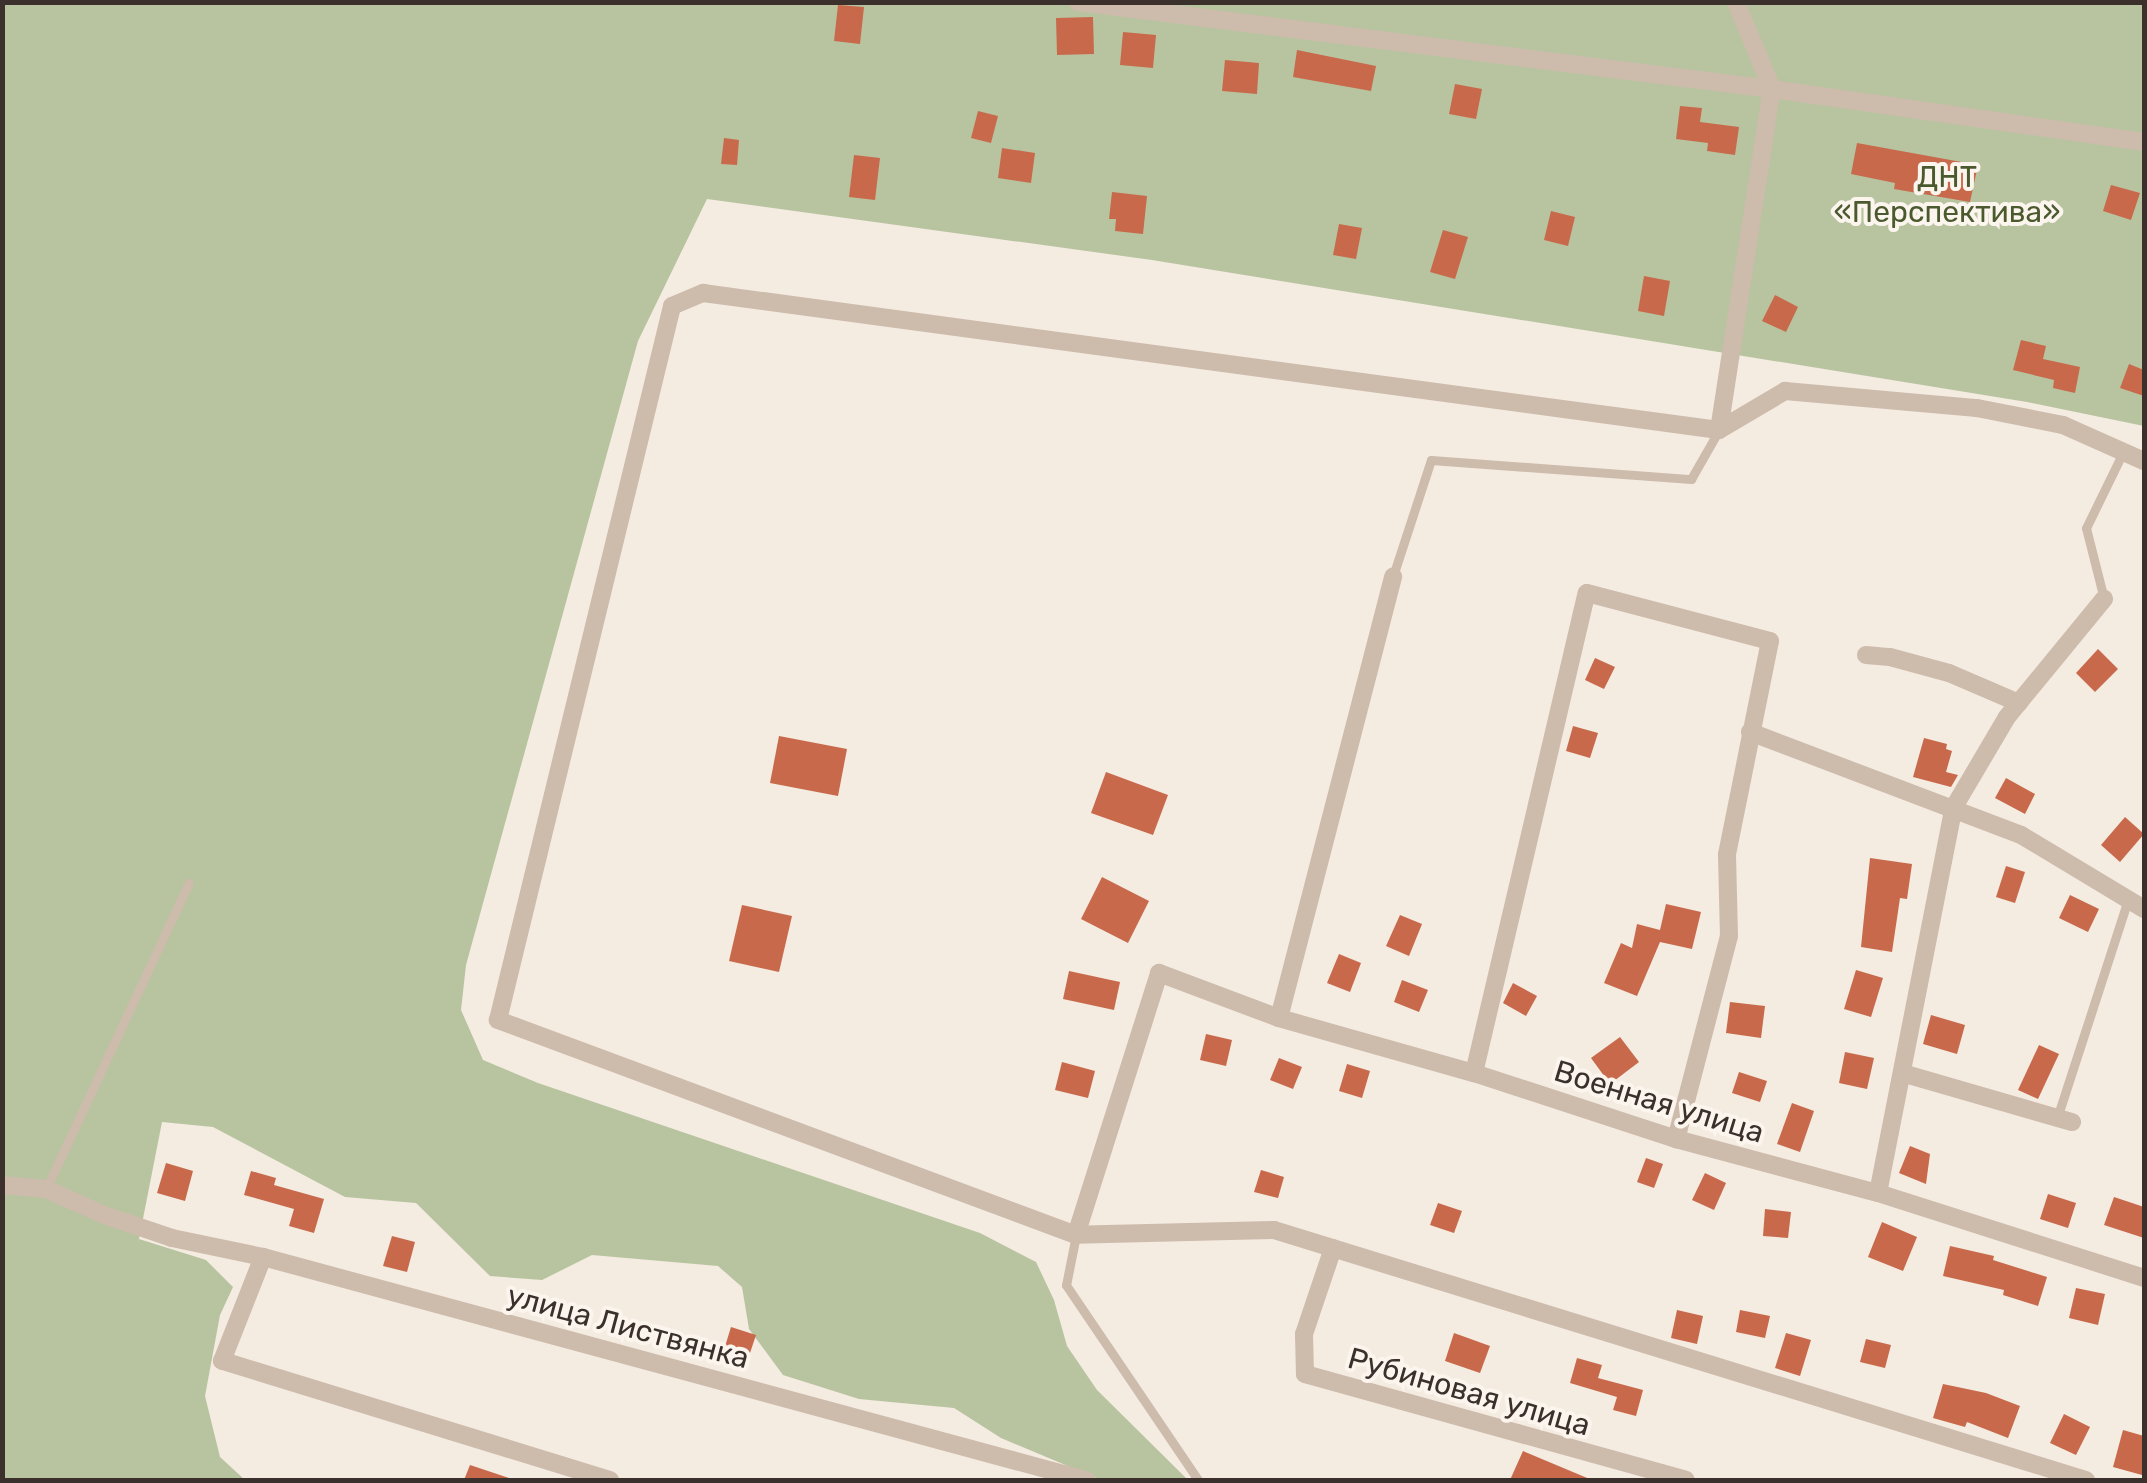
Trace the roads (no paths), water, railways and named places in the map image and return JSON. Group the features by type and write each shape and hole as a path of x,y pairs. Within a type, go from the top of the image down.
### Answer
{"street":[{"path":"1078,2 1772,89 2144,142"},
{"path":"1720,430 1772,89 1736,2"},
{"path":"2086,1480 1274,1230 1076,1235 498,1020 672,306 704,293 1720,430 1785,391 1977,408 2063,426 2144,460"},
{"path":"1280,1018 1393,576"},
{"path":"1474,1073 1587,593 1770,641 1727,854 1729,936 1676,1139"},
{"path":"1878,1193 1954,807 2018,703 2104,598"},
{"path":"1866,655 1890,657 1949,673 2018,703"},
{"path":"1750,732 2021,835 2136,904"},
{"name":"Военная улица","path":"1076,1235 1158,973 1280,1018 1474,1073 1676,1139 1878,1193 2144,1278"},
{"path":"1902,1072 2064,1120"},
{"name":"улица Листвянка","path":"2,1185 46,1189 172,1238 263,1257 1086,1480"},
{"name":"Рубиновая улица","path":"1333,1248 1304,1334 1305,1374 1686,1480"},
{"path":"263,1257 222,1361 610,1480"}],"lane":[{"path":"1393,576 1431,460 1692,478 1720,430"},
{"path":"2104,598 2086,528 2123,452"},
{"path":"46,1189 189,883"},
{"path":"2064,1120 2136,904"},
{"path":"1076,1235 1066,1285 1198,1480"}],"park label":[{"name":"ДНТ «Перспектива»","path":"1947,194"}]}
